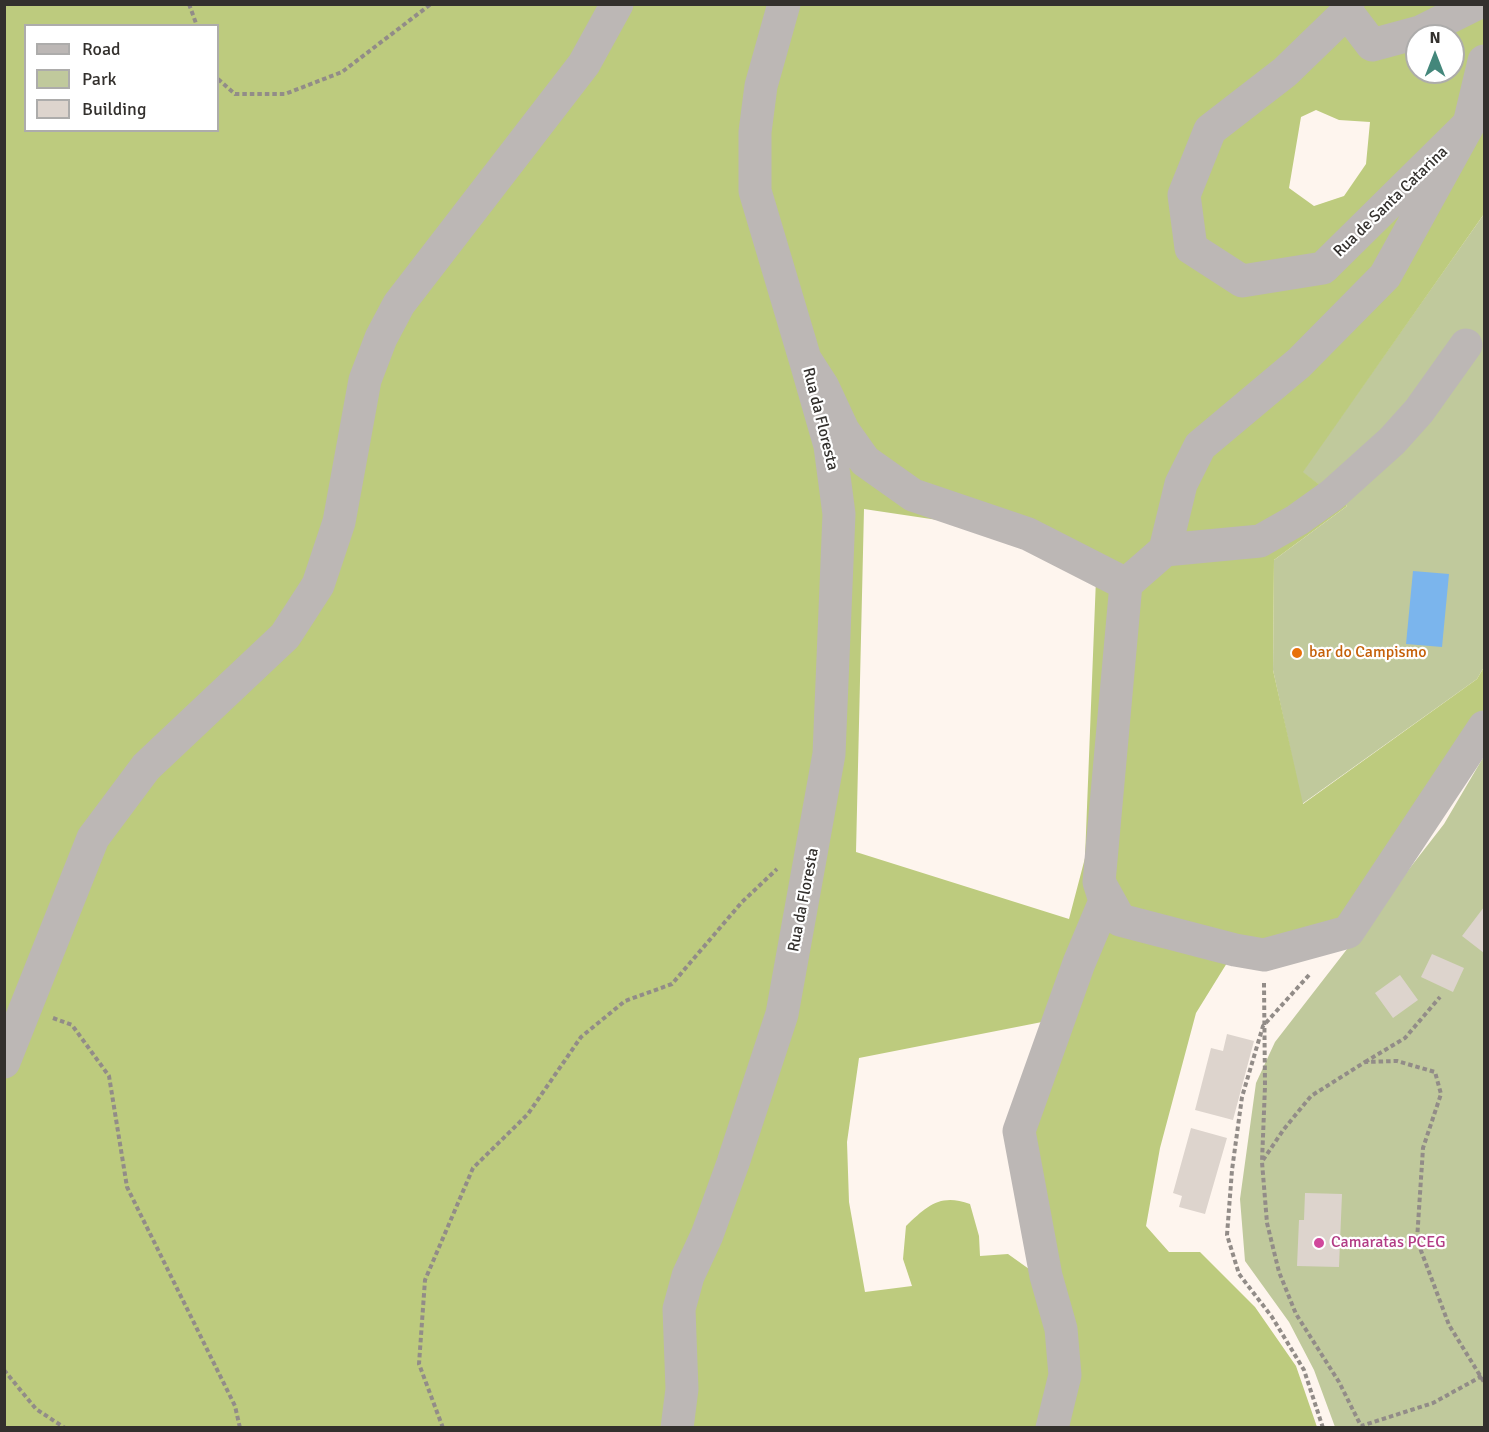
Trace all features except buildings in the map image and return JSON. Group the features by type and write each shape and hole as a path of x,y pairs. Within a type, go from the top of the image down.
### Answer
{"street":[{"path":"4,1062 27,1009 93,838 146,767 285,636 318,585 339,522 365,380 381,338 399,304 584,64 617,4"},
{"path":"784,4 761,86 755,132 755,191 806,359 843,430 865,461 913,495 1028,534 1126,584"},
{"path":"1347,8 1372,45 1420,32 1476,4"},
{"name":"Rua de Santa Catarina","path":"1347,8 1285,72 1210,130 1184,195 1191,248 1242,281 1323,268 1477,114"},
{"path":"1052,1428 1065,1375 1061,1329 1047,1276 1019,1131 1078,963 1105,901 1099,882 1126,584 1165,550 1181,484 1200,446 1299,363 1385,276 1477,114 1485,61"},
{"path":"1165,550 1260,541 1297,520 1340,489 1392,441 1419,411 1466,345"},
{"name":"Rua da Floresta","path":"677,1428 682,1389 679,1309 688,1276 733,1163 782,1014 829,754 838,514 830,446 806,359"},
{"path":"1099,882 1120,920 1235,950 1264,955 1348,932 1485,727"}],"path":[{"path":"189,4 195,24"},
{"path":"219,80 235,94 285,94 342,72 431,4"},
{"path":"443,1428 419,1364 425,1280 473,1168 528,1114 581,1036 625,1000 672,984 742,902 797,850 814,846"},
{"path":"1264,955 1265,1086 1262,1162 1268,1223 1279,1272 1296,1314 1339,1382 1362,1427 1433,1403 1483,1376"},
{"path":"1317,966 1263,1026 1242,1097 1232,1170 1227,1235 1239,1274 1272,1317 1304,1370 1323,1428"},
{"path":"1262,1162 1284,1129 1311,1096 1405,1038 1440,997"},
{"path":"27,1009 72,1025 109,1076 127,1187 235,1406 240,1428"},
{"path":"1365,1062 1398,1061 1435,1072 1441,1094 1423,1148 1417,1240 1449,1325 1485,1382"},
{"path":"4,1370 36,1409 64,1428"}],"green space":[{"path":"5,5 1484,5 1484,214 1303,472 1347,506 1274,560 1273,670 1303,804 1477,679 1484,667 1484,714 1343,924 1235,950 1196,1013 1160,1148 1146,1226 1169,1252 1200,1252 1255,1307 1296,1366 1317,1427 5,1428","holes":["1316,110 1339,120 1370,122 1366,164 1344,196 1314,206 1289,188 1301,117","864,509 951,522 1097,553 1085,858 1069,919 856,852","1042,1022 1009,1137 1036,1274 1008,1254 980,1256 979,1236 970,1204 950,1200 928,1207 906,1226 903,1259 912,1286 865,1292 849,1202 847,1142 859,1058"]},
{"path":"1484,214 1484,667 1477,679 1302,804 1273,670 1274,560 1347,506 1302,472"},
{"path":"1484,756 1484,1427 1335,1427 1314,1370 1289,1322 1245,1261 1240,1199 1256,1083 1275,1042 1444,824"}],"water":[{"path":"1413,571 1449,574 1442,647 1406,644"}],"place":[{"name":"bar do Campismo","path":"1297,653"},
{"name":"Camaratas PCEG","path":"1319,1243"}]}
